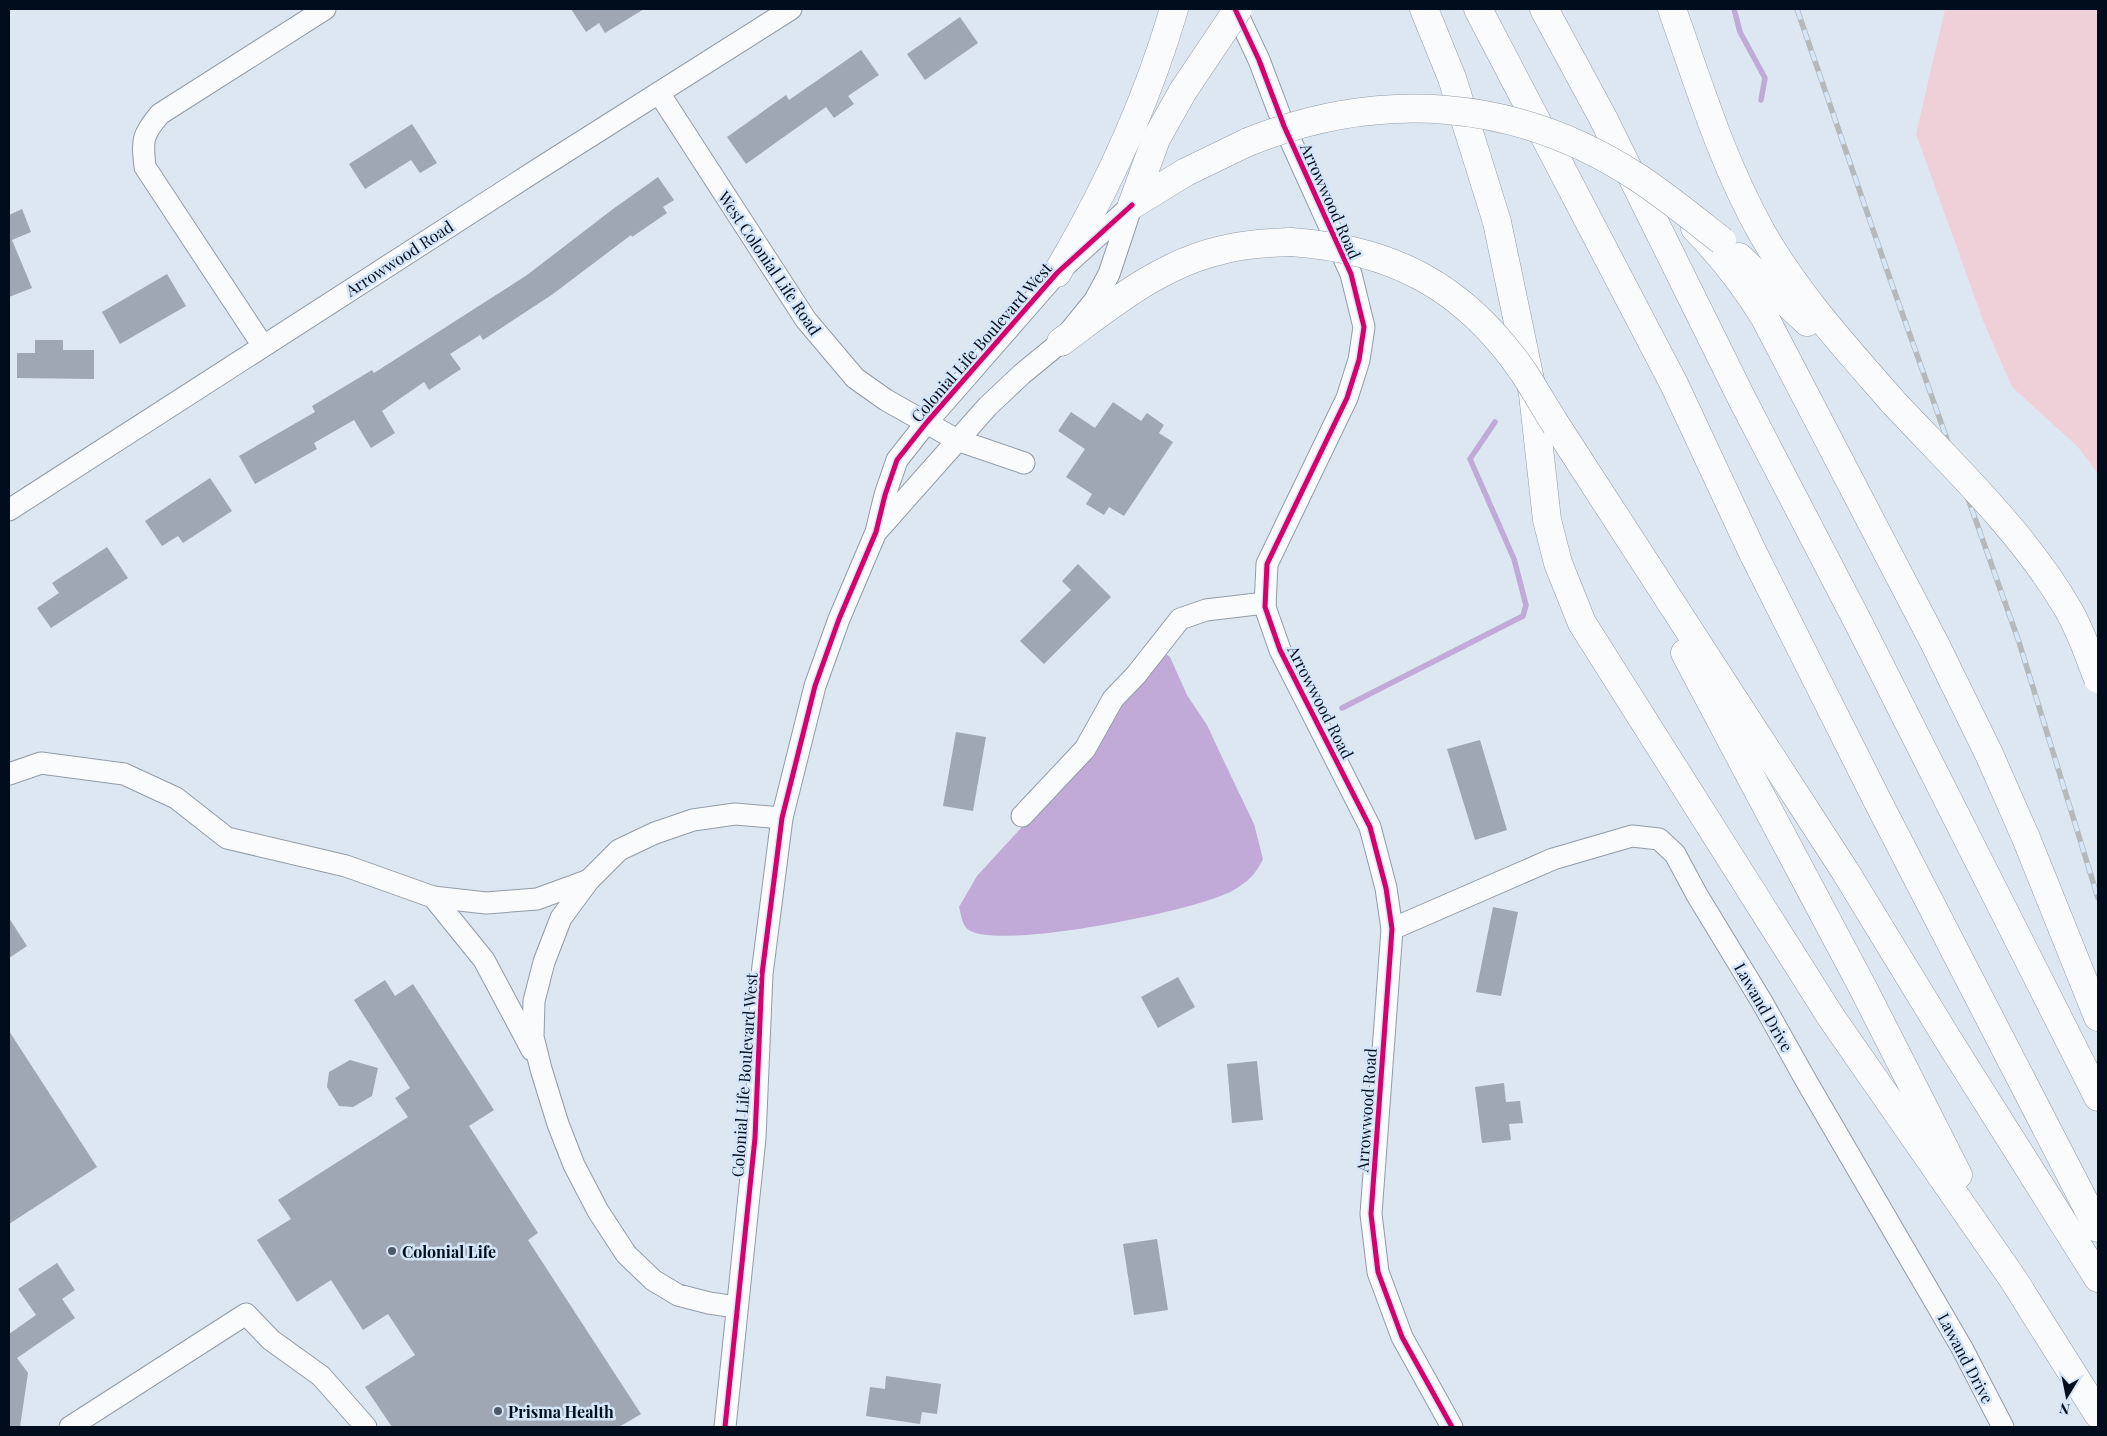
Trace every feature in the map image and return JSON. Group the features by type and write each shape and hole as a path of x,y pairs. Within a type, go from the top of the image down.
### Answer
{"highway":[{"path":"1057,273 1096,204 1146,88 1174,9"},
{"path":"1132,205 1156,139 1183,91 1236,9"},
{"path":"1424,9 1452,78 1498,222 1532,394 1547,520 1558,563 1578,614 1831,1017 2014,1279 2098,1414"},
{"path":"1478,9 1674,384 1766,579 2098,1228"},
{"path":"1544,9 1603,118 1742,399 1860,626 2098,1097"},
{"path":"1672,9 1718,141 1739,190 1779,261 1821,328"},
{"path":"1132,205 1186,172 1248,142 1278,130 1315,119 1354,112 1418,108 1454,110 1491,116 1553,134 1610,162 1665,197 1722,241 1821,328 1999,516 2052,583 2070,611 2098,679"},
{"path":"1665,197 1723,257 1749,292 1764,318 1934,644 1989,754 2026,838 2098,1017"},
{"path":"1061,342 1116,301 1147,281 1185,262 1222,250 1254,244 1290,242 1349,248 1380,257 1414,272 1446,291 1474,315 1499,341 1523,372 1845,871 1947,1038 2098,1278"},
{"path":"1593,482 1864,988 1962,1184 2014,1279"}],"street":[{"path":"263,346 145,167 142,146 146,129 160,114 325,9"},
{"name":"Arrowwood Road","path":"9,510 791,9"},
{"name":"Arrowwood Road","path":"1236,9 1259,60 1284,126 1350,274 1364,326 1359,360 1347,398 1267,564 1265,607 1280,650 1370,827 1386,888 1392,929 1371,1214 1378,1272 1402,1337 1452,1427"},
{"name":"West Colonial Life Road","path":"659,93 806,320 854,378 886,400 957,440 1024,463"},
{"name":"Colonial Life Boulevard West","path":"725,1427 755,1138 762,974 782,818 815,686 839,619 876,532 885,495 897,460 927,422 1057,273 1132,205"},
{"name":"Colonial Life Boulevard West","path":"876,532 957,440 1022,374 1061,342 1095,300 1109,274 1132,205"},
{"path":"1022,816 1085,749 1113,699 1136,675 1180,619 1206,610 1265,603"},
{"path":"9,774 41,763 124,774 176,798 227,838 346,866 433,897 486,903 537,899 589,880"},
{"path":"736,1307 709,1303 678,1295 653,1280 626,1254 598,1211 574,1165 558,1124 533,1037 534,1001 544,962 561,918 589,880 619,850 655,833 693,820 734,814 782,818"},
{"name":"Lawand Drive","path":"1392,929 1553,859 1632,836 1660,840 1675,854 1762,1002 1962,1348 2003,1427"},
{"path":"433,897 484,960 541,1070"},
{"path":"70,1427 246,1314 271,1340 321,1376 366,1427"}],"shaded area":[{"path":"1945,9 2098,9 2098,474 2078,447 2012,387 1984,323 1916,134"},
{"path":"1163,652 1170,657 1187,695 1207,725 1254,824 1263,859 1257,869 1247,881 1232,891 1212,899 1100,926 1019,935 988,935 969,930 963,923 959,907 977,876 1033,815 1155,657"}],"building":[{"path":"571,9 644,9 605,33 599,23 586,32"},
{"path":"960,17 978,43 925,80 907,54"},
{"path":"861,50 879,75 848,96 854,104 834,118 826,107 746,164 727,137 786,95 789,100"},
{"path":"412,124 437,163 420,173 411,160 365,189 349,164"},
{"path":"658,177 674,200 663,207 667,213 632,237 631,235 553,294 483,340 480,335 450,354 461,369 429,390 424,382 382,411 395,433 371,448 354,420 314,443 317,449 255,484 239,456 315,412 312,406 372,370 374,373 527,275"},
{"path":"22,209 31,232 12,240 32,288 9,297 9,215"},
{"path":"167,274 186,306 120,344 102,312"},
{"path":"35,340 63,340 63,350 94,350 94,379 17,378 17,353 35,353"},
{"path":"1113,402 1141,421 1147,413 1164,425 1159,433 1173,442 1124,516 1109,507 1104,515 1086,504 1092,494 1066,477 1085,449 1058,431 1071,412 1095,428"},
{"path":"210,478 232,511 183,543 178,536 162,546 145,521"},
{"path":"107,547 128,578 51,628 37,608 59,593 52,583"},
{"path":"1078,564 1111,597 1044,664 1020,641 1071,590 1062,581"},
{"path":"956,732 986,737 973,811 943,806"},
{"path":"1480,740 1507,830 1475,840 1447,749"},
{"path":"1493,907 1518,912 1501,996 1476,992"},
{"path":"9,918 27,946 9,958"},
{"path":"1178,977 1195,1007 1158,1028 1141,997"},
{"path":"385,980 395,996 413,984 494,1110 469,1126 538,1233 528,1240 641,1414 619,1427 392,1427 365,1387 415,1355 388,1314 363,1330 331,1280 297,1302 257,1240 291,1219 278,1200 408,1117 395,1098 410,1088 354,1000"},
{"path":"9,1031 97,1167 9,1224"},
{"path":"350,1060 378,1068 372,1096 353,1107 339,1106 327,1087 329,1072"},
{"path":"1257,1061 1263,1120 1232,1123 1227,1064"},
{"path":"1504,1083 1506,1102 1520,1101 1523,1123 1509,1124 1511,1140 1482,1143 1475,1087"},
{"path":"1157,1239 1168,1310 1134,1315 1123,1244"},
{"path":"57,1263 75,1290 62,1299 75,1318 17,1358 28,1373 20,1427 9,1427 9,1334 36,1315 18,1289"},
{"path":"886,1376 941,1384 937,1414 922,1412 920,1424 866,1416 870,1387 885,1389"}],"waterway":[{"path":"1734,9 1740,32 1765,78 1761,100"},
{"path":"1342,708 1523,616 1526,605 1514,559 1470,459 1495,422"}],"railway":[{"path":"1797,9 1889,276 2019,642 2098,898"}],"cycle path":[{"path":"1235,9 1259,60 1284,126 1351,274 1364,327 1359,360 1347,398 1267,564 1265,607 1280,650 1370,827 1386,888 1392,929 1371,1214 1378,1272 1402,1337 1452,1427"},
{"path":"725,1427 755,1138 762,974 782,818 815,686 839,619 876,532 885,495 897,460 927,422 1057,273 1132,205"}],"place":[{"name":"Colonial Life","path":"392,1251"},
{"name":"Prisma Health","path":"498,1411"}]}
